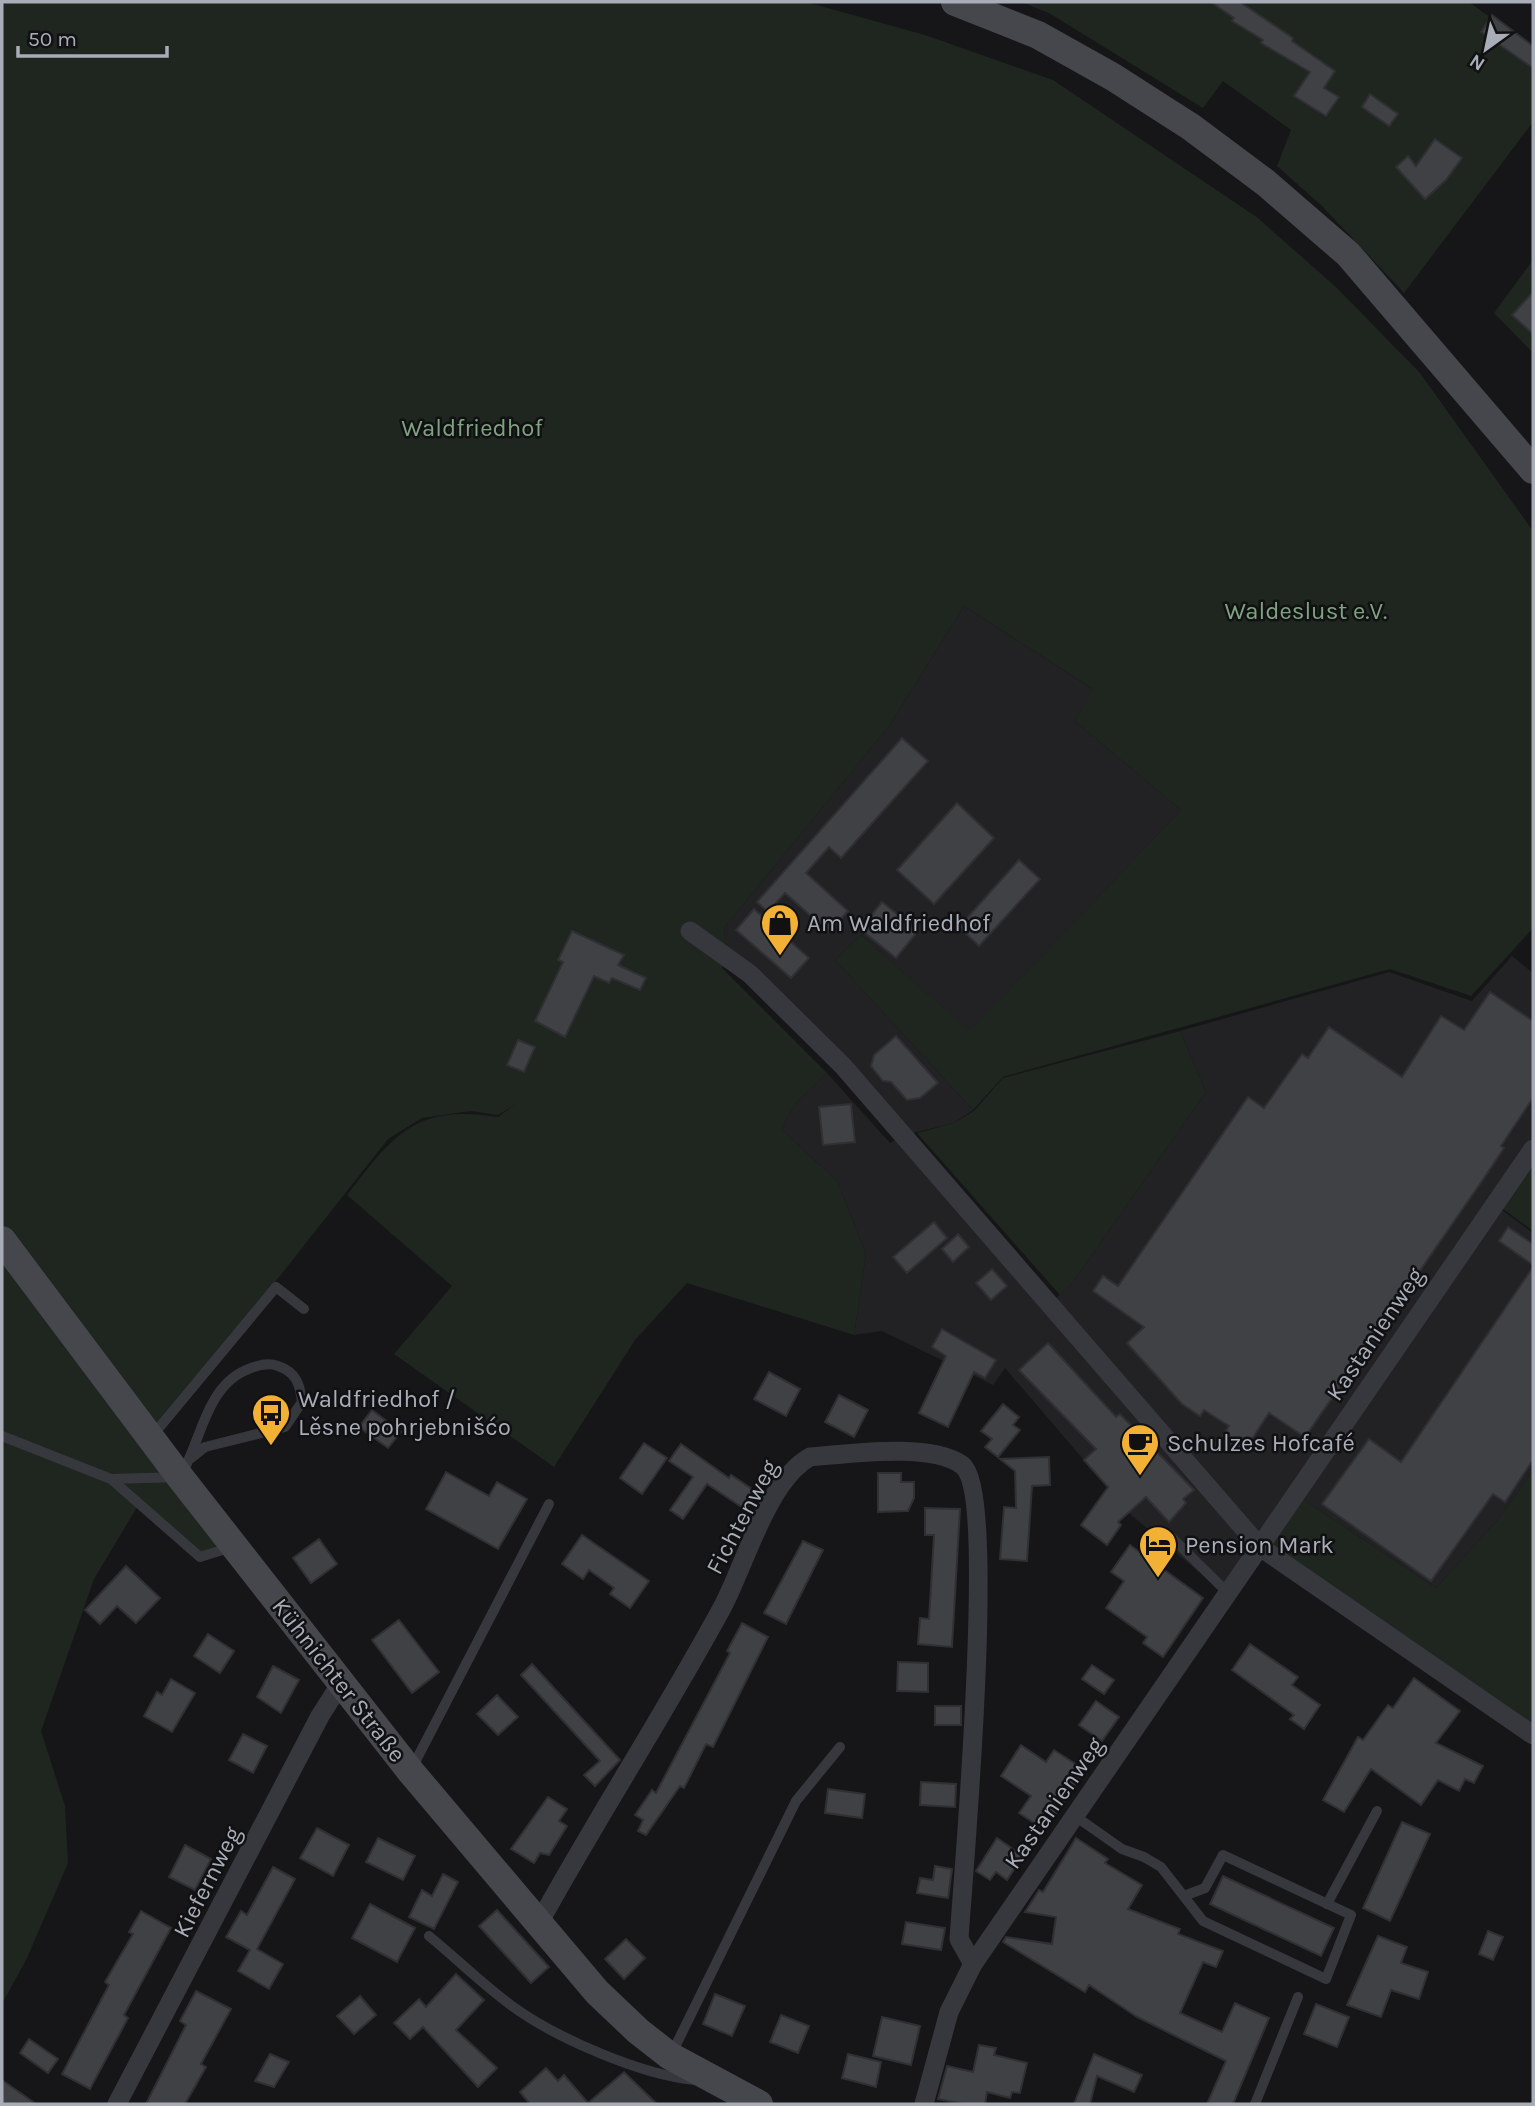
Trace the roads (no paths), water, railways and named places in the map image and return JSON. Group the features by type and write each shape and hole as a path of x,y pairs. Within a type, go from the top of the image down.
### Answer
{"street":[{"path":"954,2 1038,34 1113,77 1191,127 1266,183 1348,254 1533,470"},
{"path":"690,931 750,974 843,1066 1259,1547 1533,1735"},
{"name":"Kastanienweg","path":"924,2104 949,2012 973,1964 1533,1149"},
{"name":"Kühnichter Straße","path":"2,1240 150,1438 186,1468 236,1546 411,1772 597,1992 638,2031 670,2056 759,2104"},
{"name":"Fichtenweg","path":"539,1923 571,1863 723,1605 780,1487 796,1465 810,1457 925,1452 964,1466 972,1478 975,1507 979,1619 959,1938 973,1964"},
{"name":"Kiefernweg","path":"117,2104 320,1716 341,1683"}],"lane":[{"path":"150,1438 167,1422 276,1287 304,1310"},
{"path":"111,1479 186,1468 205,1447 285,1427 302,1402 301,1386 292,1373 274,1364 243,1371 211,1405 186,1468"},
{"path":"2,1436 111,1479 200,1557 236,1546"},
{"path":"411,1772 549,1504"},
{"path":"1171,1536 1228,1593"},
{"path":"670,2056 796,1801 840,1747"},
{"path":"1327,1904 1377,1811"},
{"path":"1075,1816 1122,1849 1161,1867 1203,1921 1326,1979 1351,1915 1223,1855 1205,1888 1184,1896"},
{"name":"Kühnichter Straße","path":"429,1936 509,2005 542,2027 671,2078 715,2082"},
{"path":"1255,2104 1298,1997"}],"place":[{"name":"Am Waldfriedhof","path":"780,957"},
{"name":"Waldfriedhof / Lěsne pohrjebnišćo","path":"271,1447"},
{"name":"Schulzes Hofcafé","path":"1140,1477"},
{"name":"Pension Mark","path":"1158,1579"}],"park label":[{"name":"Waldfriedhof","path":"472,428"},
{"name":"Waldeslust e.V.","path":"1306,611"}]}
